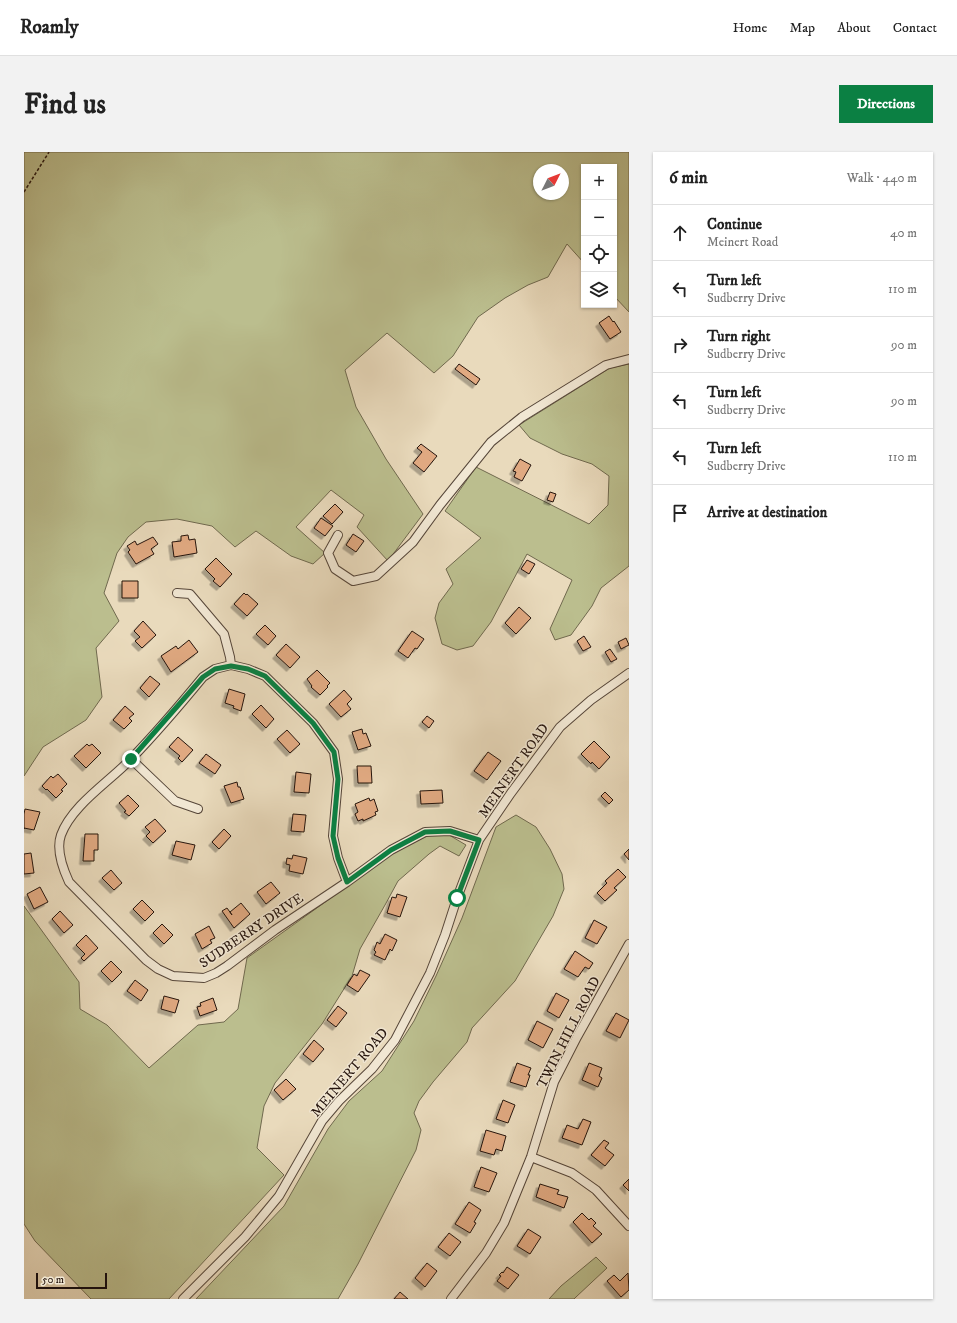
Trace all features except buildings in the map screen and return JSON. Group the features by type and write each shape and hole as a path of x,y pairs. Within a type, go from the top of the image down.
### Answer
{"street":[{"path":"338,535 328,553 335,569 353,581 376,576 413,542 440,505 491,442 522,417 606,365 629,359"},
{"path":"177,593 190,594 224,634 231,666"},
{"name":"SUDBERRY DRIVE","path":"347,882 338,858 333,836 338,779 334,752 313,723 265,676 248,669 231,666 215,669 203,677 131,759 76,810 67,822 60,836 62,867 69,882 146,960 158,969 173,976 204,978 216,973 275,930 347,882 391,850 425,832 450,831 479,840"},
{"name":"MEINERT ROAD","path":"183,1299 245,1237 280,1196 322,1121 339,1101 372,1069 395,1040 430,973 479,840 560,726 591,700 629,673"},
{"path":"131,759 175,801 198,808"},
{"name":"TWIN HILL ROAD","path":"451,1299 486,1253 504,1223 531,1156 554,1082 577,1037 629,944"},
{"path":"531,1156 572,1173 596,1190 629,1226"}],"path":[{"path":"24,192 49,152"}],"green space":[{"path":"24,152 629,152 629,312 617,299 617,164 581,164 581,260 567,244 548,277 528,285 505,298 478,317 453,356 434,373 387,333 345,370 356,407 386,459 423,514 388,561 357,527 364,515 331,490 296,527 325,553 313,564 291,556 256,531 235,547 212,526 177,519 146,522 128,537 117,553 104,593 119,621 96,648 102,697 86,720 43,747 24,776"},
{"path":"629,364 629,566 601,588 592,606 571,635 555,640 550,629 572,580 527,554 491,622 473,646 457,650 442,644 435,618 439,603 453,584 446,569 481,538 445,511 476,467 589,524 608,505 609,476 592,464 562,454 530,438 519,425 610,368"},
{"path":"516,815 536,827 550,849 562,874 564,889 553,916 515,981 472,1028 467,1042 419,1101 414,1113 421,1130 416,1150 358,1264 338,1299 196,1299 284,1206 328,1129 349,1101 382,1071 414,1021 436,976 462,918 496,827"},
{"path":"429,835 449,835 466,845 459,856 440,846 398,881 360,949 352,976 322,1024 275,1083 264,1106 257,1148 284,1175 169,1299 91,1299 35,1241 24,1224 24,906 79,982 80,1009 107,1025 149,1068 198,1025 224,1022 238,1009 247,958 395,852"},
{"path":"596,1257 607,1268 574,1299 549,1299 561,1286"}],"route":[{"path":"131,759 183,702 203,677 215,669 231,666 248,669 265,676 313,723 334,752 338,779 333,836 338,858 347,882 391,850 425,832 450,831 479,840 457,898"}]}
